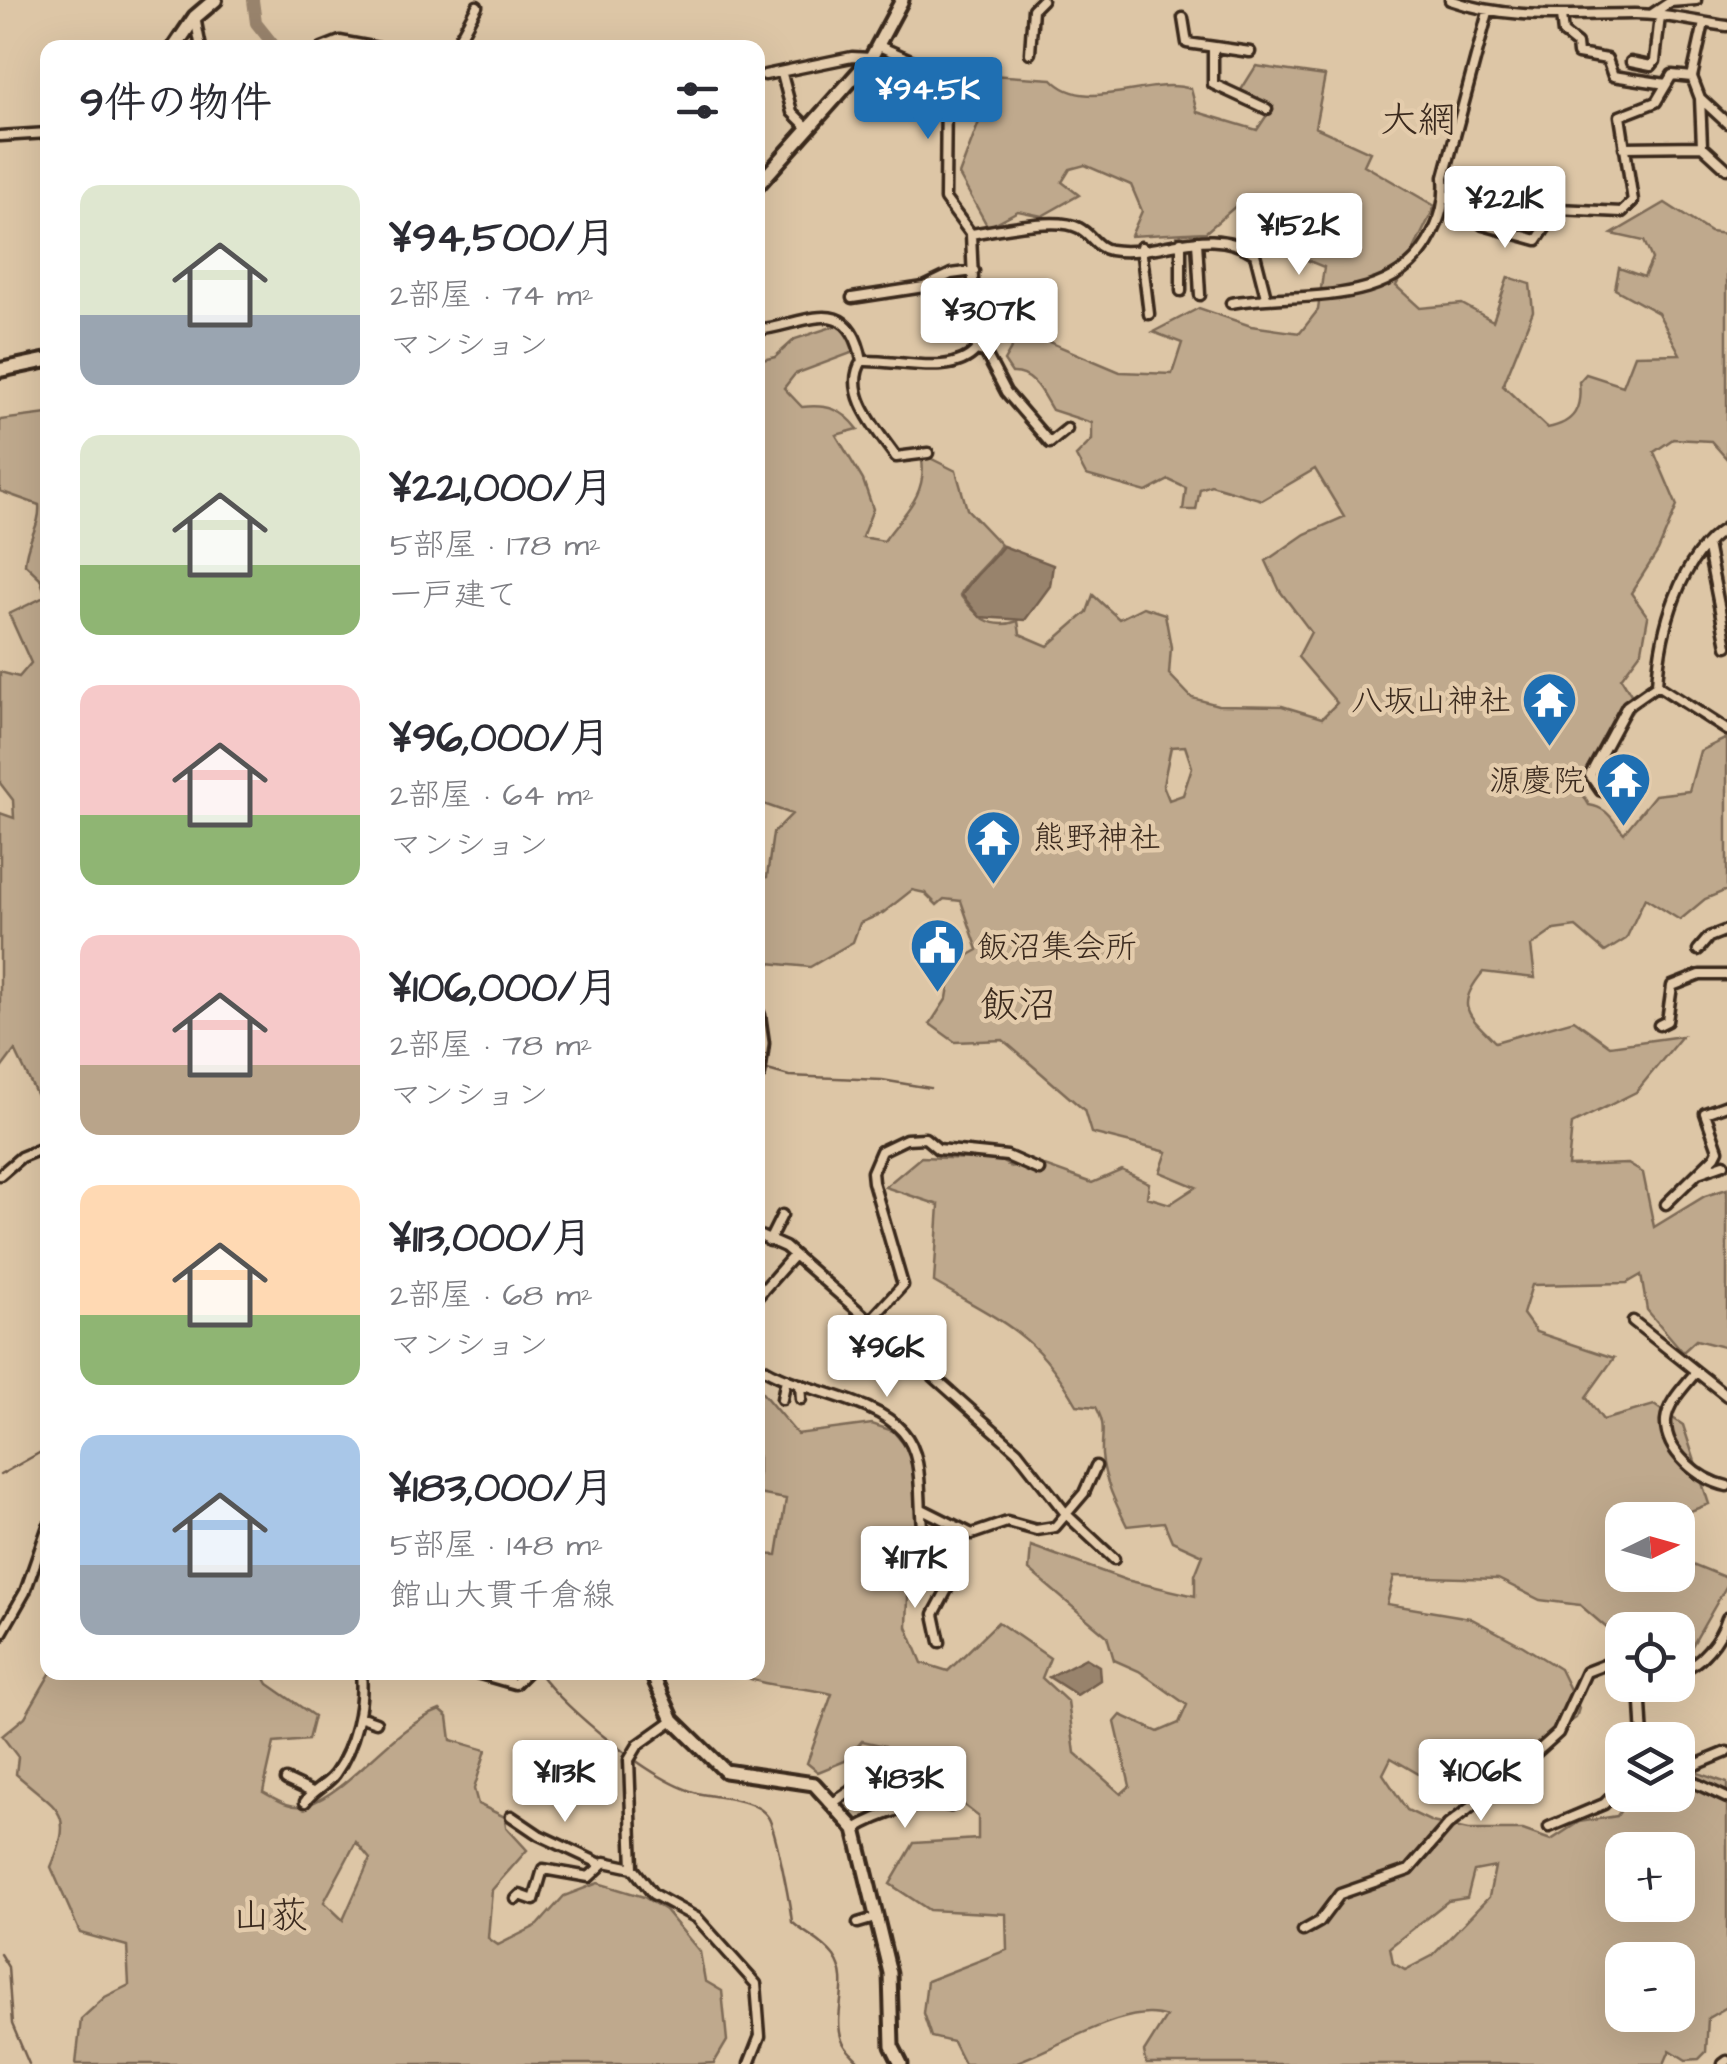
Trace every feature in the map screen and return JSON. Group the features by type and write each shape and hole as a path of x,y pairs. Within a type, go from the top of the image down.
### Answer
{"main road":[{"path":"179,40 194,17 215,0"},
{"path":"765,176 871,58 902,0"},
{"path":"0,370 40,362"},
{"path":"654,1680 673,1720 730,1774 807,1782 834,1802 855,1829 890,1973 892,2046 901,2064"}],"street":[{"path":"1030,52 1033,9 1042,0"},
{"path":"1450,0 1488,12 1656,15 1727,26"},
{"path":"1631,62 1650,66 1655,61 1656,15 1670,2 1696,0"},
{"path":"458,40 477,6"},
{"path":"1232,303 1360,290 1389,281 1418,258 1447,197 1444,177 1488,12"},
{"path":"1561,16 1564,34 1578,44 1578,54 1607,59 1613,76 1666,84"},
{"path":"194,17 200,40"},
{"path":"1183,18 1184,40 1250,52"},
{"path":"1702,146 1700,98 1692,76 1704,22"},
{"path":"862,361 948,365 963,363 976,350 972,234 945,199 946,85 934,70 879,46"},
{"path":"1214,47 1213,84 1267,110"},
{"path":"765,75 852,57 871,58"},
{"path":"1447,197 1483,225 1537,240 1558,209 1622,212 1631,206 1620,116 1656,102 1675,73 1692,76"},
{"path":"782,74 792,112 808,129"},
{"path":"1700,98 1727,123"},
{"path":"0,136 40,134"},
{"path":"1624,147 1702,146 1727,169"},
{"path":"972,234 1014,226 1070,225 1109,250 1197,241 1233,243 1254,254 1266,297"},
{"path":"1197,241 1200,295"},
{"path":"1181,242 1181,292"},
{"path":"1141,247 1149,314"},
{"path":"852,298 924,287 951,274 974,271"},
{"path":"765,328 796,320 836,318 858,336 862,361 854,373 856,396 896,456 928,453"},
{"path":"976,350 985,352 1006,392 1050,443 1067,429"},
{"path":"1600,790 1590,775 1607,750 1624,710 1657,685 1663,635 1692,560 1727,527"},
{"path":"1707,544 1727,646"},
{"path":"1657,685 1727,730"},
{"path":"1698,950 1709,937 1727,930"},
{"path":"1659,1026 1666,1020 1672,986 1700,975 1727,975"},
{"path":"1666,1204 1718,1150 1705,1113 1727,1105"},
{"path":"871,1320 903,1285 873,1182 872,1172 881,1151 906,1139 925,1138 938,1149 1007,1156 1040,1170"},
{"path":"0,1176 21,1158 40,1150"},
{"path":"1690,1178 1724,1164"},
{"path":"770,1240 782,1215"},
{"path":"765,1238 794,1254 908,1354 928,1357 934,1377 1017,1451 1066,1516 1114,1559"},
{"path":"765,1288 794,1254"},
{"path":"1633,1321 1727,1396"},
{"path":"765,1368 899,1428 913,1450 928,1551 951,1582 934,1614 940,1642"},
{"path":"1694,1372 1672,1401 1668,1432 1673,1445 1698,1476 1727,1486"},
{"path":"782,1400 786,1379"},
{"path":"800,1384 801,1400"},
{"path":"922,1509 972,1534 1007,1522 1046,1531 1066,1516 1084,1493 1096,1466"},
{"path":"0,1636 25,1592 40,1549"},
{"path":"1695,1662 1724,1630 1726,1621"},
{"path":"1303,1931 1319,1922 1340,1894 1409,1870 1498,1776 1528,1760 1558,1733 1586,1672 1605,1665"},
{"path":"305,1802 335,1774 359,1716 361,1680"},
{"path":"359,1716 376,1722"},
{"path":"633,1868 630,1760 634,1750 673,1720"},
{"path":"1695,1766 1727,1752"},
{"path":"286,1780 312,1792"},
{"path":"1695,1782 1727,1798"},
{"path":"834,1802 855,1788"},
{"path":"1549,1827 1605,1803"},
{"path":"855,1829 874,1817 928,1806 951,1806"},
{"path":"888,1815 890,1828"},
{"path":"511,1816 540,1835 601,1864"},
{"path":"516,1898 520,1895 534,1900 543,1870 589,1877 601,1864 613,1861 633,1868 653,1894 697,1918 756,1984 760,2036 749,2064"},
{"path":"858,1923 874,1918"}],"shaded area":[{"path":"1256,66 1325,76 1315,127 1370,152 1364,165 1435,206 1396,286 1420,308 1462,304 1493,321 1508,277 1530,284 1533,311 1503,386 1547,428 1575,413 1579,382 1586,374 1623,386 1635,355 1680,354 1658,313 1615,289 1619,268 1644,277 1652,259 1644,241 1612,234 1665,203 1710,232 1727,234 1727,459 1711,441 1673,439 1654,452 1677,506 1658,551 1631,593 1648,617 1642,650 1621,678 1637,704 1594,758 1581,783 1589,805 1606,812 1624,833 1655,795 1689,791 1700,751 1727,738 1727,890 1705,899 1680,920 1645,898 1626,939 1605,952 1576,927 1554,930 1531,946 1535,978 1483,972 1467,1002 1472,1017 1495,1042 1574,1020 1610,1046 1682,1036 1636,1092 1572,1124 1568,1166 1628,1164 1643,1173 1654,1227 1705,1196 1727,1189 1727,1348 1696,1340 1683,1352 1647,1310 1641,1275 1627,1283 1532,1285 1523,1314 1536,1332 1614,1358 1586,1397 1603,1420 1654,1405 1683,1425 1709,1504 1695,1509 1695,1502 1605,1502 1605,1592 1695,1592 1695,1565 1727,1578 1727,1585 1695,1641 1695,1612 1605,1612 1605,1626 1580,1605 1540,1600 1498,1579 1394,1576 1387,1604 1470,1618 1523,1646 1560,1669 1579,1708 1576,1718 1547,1739 1502,1761 1485,1759 1440,1741 1436,1753 1461,1774 1463,1793 1453,1794 1391,1758 1383,1774 1407,1810 1432,1822 1468,1830 1523,1830 1551,1840 1579,1822 1617,1816 1620,1812 1695,1812 1695,1772 1727,1783 1727,2007 1708,2018 1706,2052 1699,2059 1686,2060 1670,2050 1664,2064 1147,2064 1144,2052 1166,2017 1150,2014 1110,2022 1011,2064 964,2064 953,2042 931,2037 923,2013 927,1981 1007,1950 1006,1914 929,1910 890,1884 914,1843 978,1839 978,1816 957,1800 947,1775 931,1775 883,1791 873,1782 885,1746 862,1741 845,1761 818,1772 807,1763 832,1694 754,1680 765,1680 765,1554 777,1555 786,1499 765,1495 765,1396 797,1434 872,1424 893,1431 914,1457 922,1536 909,1568 907,1627 922,1663 948,1671 998,1622 1050,1658 1042,1678 1068,1702 1075,1753 1121,1794 1130,1786 1115,1722 1121,1715 1158,1732 1179,1723 1187,1705 1139,1671 1114,1660 1107,1636 1029,1570 1031,1546 1126,1580 1195,1596 1195,1575 1203,1555 1172,1541 1164,1522 1127,1526 1105,1474 1102,1425 1096,1407 1077,1405 1047,1361 1016,1332 934,1282 939,1205 885,1187 921,1157 999,1160 1011,1167 1031,1161 1092,1183 1122,1170 1149,1183 1147,1197 1170,1204 1196,1187 1160,1172 1167,1152 1091,1133 1084,1110 1003,1040 955,1042 930,1024 947,998 953,964 978,950 961,901 944,899 937,905 925,893 912,890 883,913 860,923 853,942 810,967 765,963 765,877 773,833 792,814 765,804 765,359 775,357 795,339 841,324 851,335 854,352 795,374 784,388 802,407 834,409 858,429 836,435 863,480 873,509 862,537 884,541 917,494 922,460 930,458 956,471 967,509 1001,545 960,595 984,619 999,624 1018,621 1020,634 1048,646 1087,612 1093,595 1119,619 1143,607 1165,614 1171,647 1169,674 1192,698 1218,705 1282,706 1322,718 1337,703 1298,657 1311,632 1280,591 1266,561 1305,534 1344,517 1315,469 1262,500 1211,485 1200,489 1196,510 1183,510 1186,488 1169,480 1146,492 1086,475 1076,456 1092,440 1092,423 1052,410 1032,380 1012,373 1004,361 1019,335 1028,333 1120,372 1172,374 1182,343 1153,332 1199,308 1251,326 1300,333 1318,310 1324,267 1268,244 1274,209 1238,204 1206,232 1131,236 1142,211 1131,185 1085,165 1070,169 1062,182 1079,195 1042,216 1018,211 988,227 959,175 991,90 991,75 1052,79 1082,94 1174,86 1191,89 1197,112 1257,130 1273,106 1241,90","holes":["1185,746 1192,767 1183,795 1169,800 1163,785 1171,747","1495,1867 1489,1897 1432,1956 1405,1970 1393,1963 1390,1947 1448,1901 1467,1898 1474,1871"]},
{"path":"40,415 40,578 25,564 39,505 0,491 0,420"},
{"path":"1003,546 1053,565 1050,586 1025,620 980,617 962,595"},
{"path":"40,599 40,1102 15,1050 0,1070 0,813 14,818 13,800 0,783 0,672 19,677 31,663 9,614"},
{"path":"1086,1658 1099,1666 1100,1680 1077,1695 1049,1677"},
{"path":"46,1680 266,1680 314,1716 308,1740 274,1743 263,1792 284,1803 301,1806 339,1787 403,1731 440,1710 448,1717 451,1740 486,1750 474,1789 478,1804 505,1817 506,1827 527,1850 492,1890 488,1938 498,1945 538,1925 564,1896 598,1883 644,1897 665,1910 700,1952 705,1981 722,1991 727,2041 714,2063 698,2064 76,2064 81,2019 105,1997 129,1985 127,1946 80,1933 51,1867 62,1822 52,1805 16,1774 18,1757 2,1736 25,1717","holes":["356,1842 370,1859 343,1920 324,1902"]}],"waterway":[{"path":"253,0 256,23 270,40"},
{"path":"765,1069 789,1076 882,1080 930,1088"},
{"path":"0,1475 40,1452"},
{"path":"545,1680 589,1724 657,1774 697,1793 746,1802 768,1817 779,1851 792,1922 824,1946 839,1966 842,2040 861,2064"},
{"path":"0,1954 8,1967 12,2024 29,2064"}],"place":[{"name":"八坂山神社","path":"1550,749"},
{"name":"源慶院","path":"1624,829"},
{"name":"熊野神社","path":"994,886"},
{"name":"飯沼集会所","path":"938,995"}],"district":[{"name":"大網","path":"1418,119"},
{"name":"飯沼","path":"1018,1004"},
{"name":"山荻","path":"270,1915"}]}
